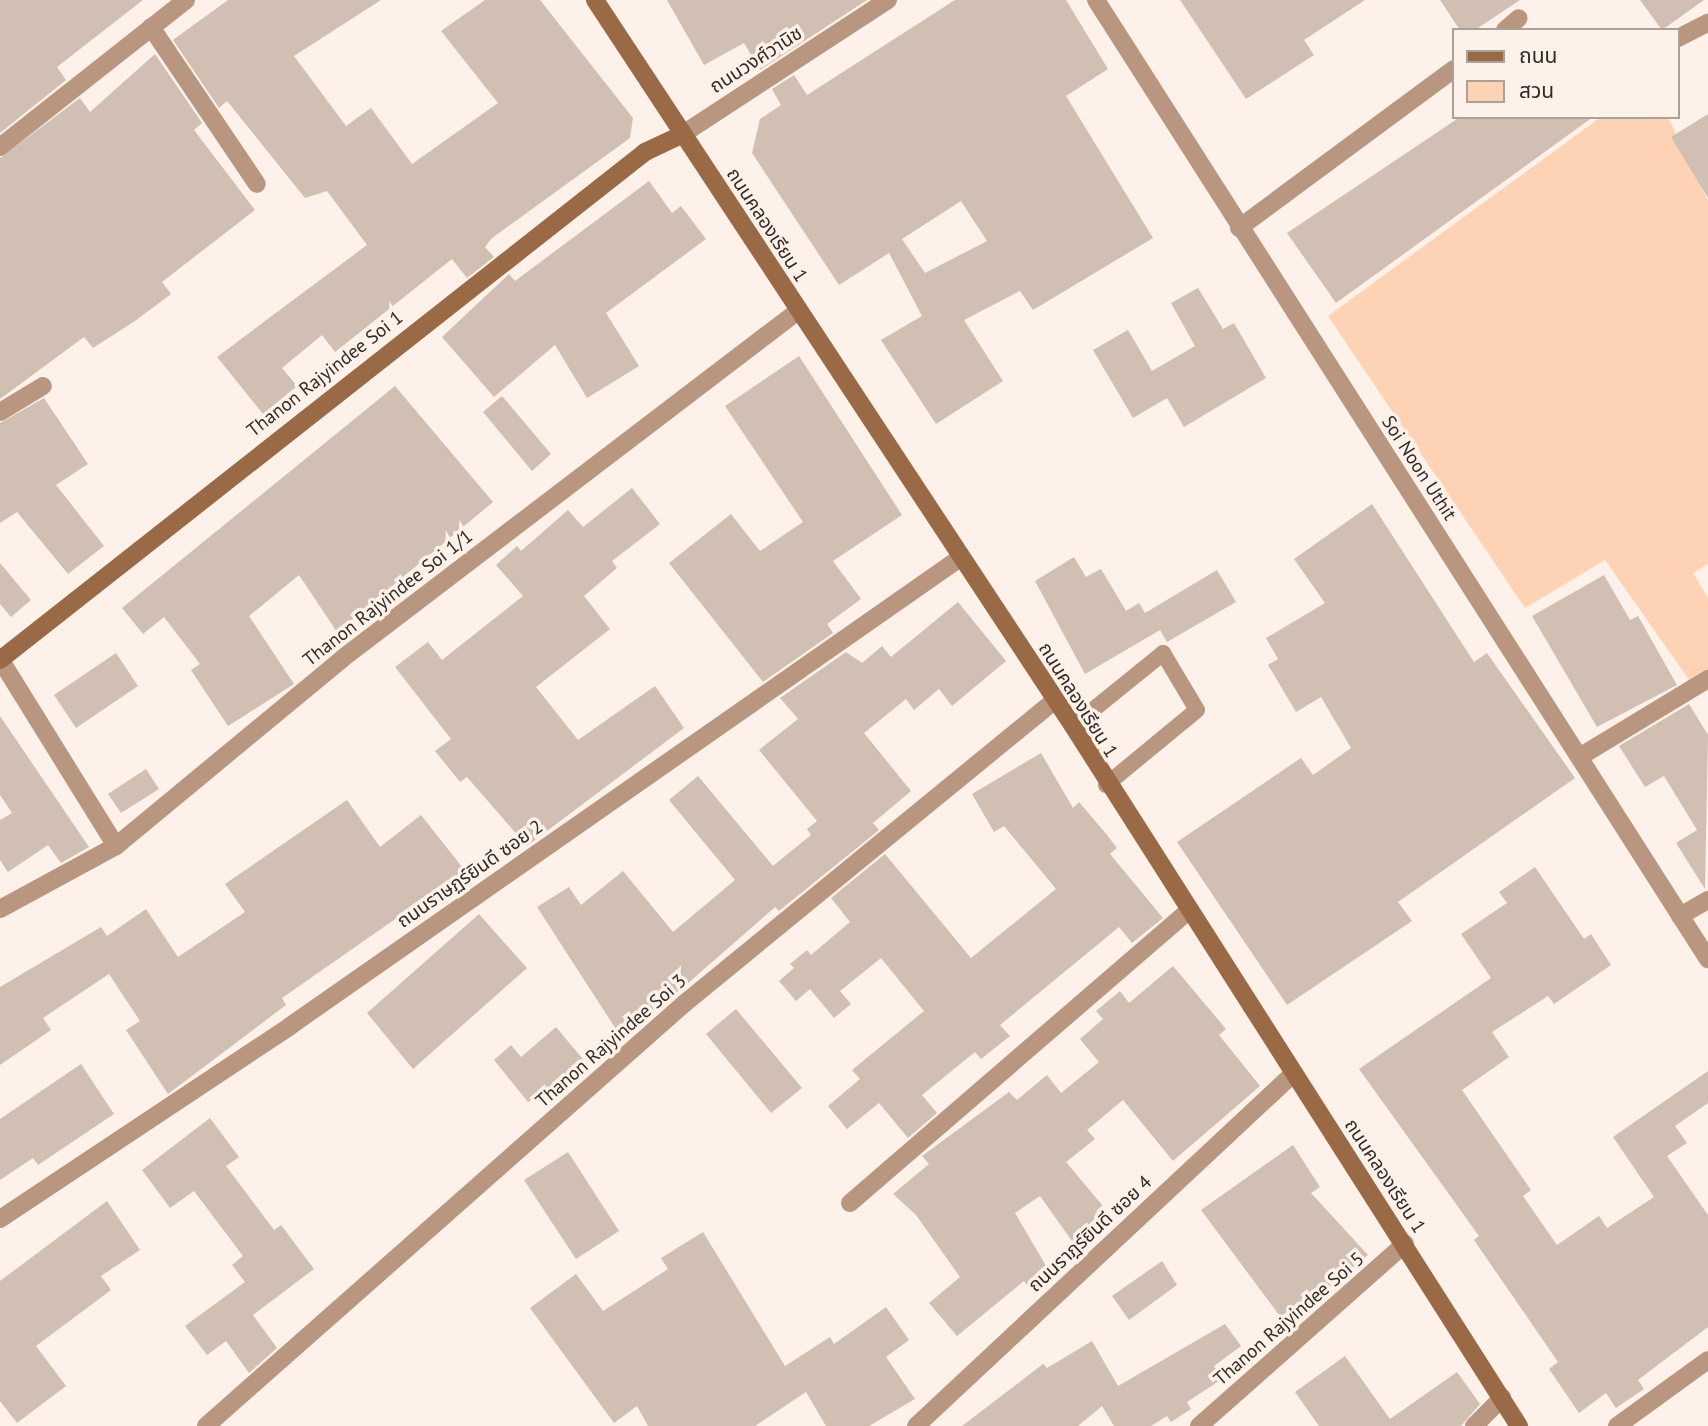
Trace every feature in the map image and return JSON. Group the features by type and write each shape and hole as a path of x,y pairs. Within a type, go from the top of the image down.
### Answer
{"street":[{"path":"0,147 186,0"},
{"name":"ถนนคลองเรียน 1","path":"595,0 1073,726 1106,785 1405,1244 1519,1426"},
{"name":"ถนนวงศ์วานิช","path":"683,134 888,0"},
{"name":"Soi Noon Uthit","path":"1096,0 1239,228 1581,756 1708,959"},
{"path":"1508,28 1520,18"},
{"path":"1680,37 1708,23"},
{"path":"151,27 257,184"},
{"path":"1239,228 1452,70"},
{"name":"Thanon Rajyindee Soi 1","path":"0,659 645,152 683,134"},
{"name":"Thanon Rajyindee Soi 1/1","path":"0,909 116,846 343,658 798,312"},
{"path":"0,412 43,386"},
{"name":"ถนนราษฏร์ยินดี ซอย 2","path":"0,1219 299,1020 960,558"},
{"path":"0,659 116,846"},
{"path":"1581,756 1708,679"},
{"name":"Thanon Rajyindee Soi 3","path":"206,1426 685,1003 1055,699"},
{"path":"1680,916 1708,900"},
{"path":"850,1203 1187,912"},
{"name":"ถนนราฎร์ยินดี ซอย 4","path":"916,1426 1293,1074"},
{"name":"Thanon Rajyindee Soi 5","path":"1199,1426 1405,1244"},
{"path":"1617,1426 1706,1366"},
{"path":"1474,1426 1502,1398"}],"lane":[{"path":"1073,726 1163,653 1197,710 1106,785"}],"green space":[{"path":"1598,119 1669,119 1708,201 1708,564 1693,573 1708,598 1708,675 1694,687 1605,560 1525,608 1328,316"}],"building":[{"path":"0,0 143,0 57,67 66,80 0,133"},
{"path":"228,0 381,0 294,56 346,126 371,108 412,164 498,103 441,31 485,0 540,0 633,118 630,138 492,238 485,247 494,257 467,278 452,259 335,352 322,335 282,368 297,386 263,414 217,357 367,245 327,191 305,198 227,101 219,108 173,40"},
{"path":"667,0 867,0 760,70 744,43 704,65"},
{"path":"955,0 1066,0 1108,69 1066,96 1153,238 1033,310 1020,291 964,320 1003,381 936,424 881,340 922,316 889,253 839,285 752,153 760,119 781,105 772,89 794,75 807,95","holes":["961,201 987,241 925,273 902,239"]},
{"path":"1180,0 1365,0 1304,40 1314,55 1246,99"},
{"path":"1440,0 1520,0 1478,28 1459,28"},
{"path":"1640,0 1704,0 1665,28 1661,28"},
{"path":"155,54 202,123 194,130 255,210 162,282 171,294 135,321 93,348 84,337 0,399 0,158 80,98 90,112"},
{"path":"1708,114 1708,198 1671,137"},
{"path":"1457,119 1590,119 1336,303 1287,233"},
{"path":"649,181 672,213 681,206 706,239 606,313 639,366 587,398 555,345 494,397 442,337 509,274 515,281"},
{"path":"1198,288 1223,329 1234,323 1266,378 1184,427 1167,398 1133,418 1093,350 1128,330 1152,371 1195,346 1171,303"},
{"path":"799,356 902,515 833,561 861,599 827,624 833,633 763,682 669,563 731,514 760,551 803,522 725,406"},
{"path":"395,386 493,502 337,632 299,575 249,616 294,684 228,726 191,670 200,664 164,617 143,634 122,608"},
{"path":"502,396 551,454 532,471 483,412"},
{"path":"44,398 88,464 56,485 104,546 68,574 17,512 0,523 0,423"},
{"path":"632,488 660,524 612,561 617,568 584,596 610,629 536,687 578,740 655,686 684,728 527,846 467,777 460,782 435,751 451,739 395,667 428,642 442,660 523,596 496,565 517,546 521,551 568,510 583,527"},
{"path":"1372,504 1474,662 1487,653 1575,778 1398,902 1412,921 1287,1005 1177,842 1301,758 1313,775 1351,748 1321,697 1296,712 1268,665 1278,659 1266,638 1325,603 1294,559"},
{"path":"1074,557 1086,577 1101,569 1126,611 1139,603 1145,613 1217,570 1236,602 1167,642 1160,630 1085,674 1035,581"},
{"path":"0,563 31,600 11,617 0,604"},
{"path":"1604,575 1630,620 1638,616 1677,685 1597,727 1532,616"},
{"path":"958,602 1006,661 952,706 939,689 914,710 906,699 864,733 911,791 873,823 879,830 779,911 775,907 623,1040 537,907 569,887 581,905 623,871 673,932 735,880 669,800 698,776 773,866 811,835 807,829 817,821 759,750 798,719 780,698 846,652 862,663 882,646 891,657"},
{"path":"116,653 138,686 76,728 54,695"},
{"path":"1689,704 1708,735 1705,889 1676,843 1697,830 1664,776 1645,787 1619,746"},
{"path":"0,716 89,847 61,863 48,845 8,872 0,860 0,820 12,813 0,795"},
{"path":"1041,753 1073,808 1079,802 1107,835 1117,848 1110,854 1163,918 1132,943 1119,927 1000,1025 1010,1036 981,1059 975,1052 922,1095 937,1113 908,1138 879,1103 847,1129 828,1106 860,1079 852,1070 924,1011 881,958 840,991 851,1004 834,1018 810,989 796,1001 779,981 794,968 790,964 807,950 811,955 850,922 831,898 885,854 971,958 1056,889 1004,826 994,832 972,794"},
{"path":"146,769 159,789 121,813 108,794"},
{"path":"347,800 380,847 421,815 470,877 443,898 437,890 282,998 286,1005 168,1094 126,1030 140,1021 109,974 43,1018 51,1030 0,1065 0,987 101,927 107,936 146,909 178,957 245,912 225,884"},
{"path":"1535,867 1584,939 1591,934 1611,965 1554,1004 1548,996 1492,1032 1509,1057 1462,1090 1531,1190 1523,1196 1557,1245 1599,1216 1607,1228 1654,1197 1613,1137 1708,1071 1708,1103 1675,1126 1687,1143 1667,1156 1708,1215 1708,1327 1638,1380 1644,1389 1616,1408 1606,1393 1579,1413 1549,1369 1558,1362 1474,1240 1479,1236 1359,1069 1491,978 1461,934 1507,903 1499,892"},
{"path":"479,914 527,968 413,1069 367,1013"},
{"path":"1173,966 1226,1029 1219,1035 1260,1086 1173,1161 1123,1100 1087,1130 1095,1139 1066,1162 1108,1212 1072,1241 1040,1196 1015,1213 1049,1271 1029,1288 1024,1281 957,1336 929,1303 960,1277 916,1215 893,1194 929,1164 922,1156 1009,1092 1017,1100 1047,1075 1061,1093 1099,1062 1080,1039 1103,1019 1096,1011 1120,991 1129,1003"},
{"path":"736,1009 802,1088 771,1113 706,1034"},
{"path":"556,1027 587,1064 528,1102 494,1060 511,1045 521,1057"},
{"path":"81,1064 114,1114 38,1165 33,1158 0,1180 0,1119"},
{"path":"210,1118 239,1157 226,1166 274,1230 281,1225 314,1269 253,1315 277,1348 249,1373 226,1341 207,1355 185,1326 245,1282 232,1265 243,1256 194,1191 170,1208 142,1170"},
{"path":"1293,1145 1320,1187 1311,1193 1368,1255 1285,1323 1201,1210"},
{"path":"568,1152 619,1231 576,1259 524,1180"},
{"path":"107,1201 140,1250 101,1276 111,1290 36,1346 66,1386 17,1423 0,1401 0,1281"},
{"path":"703,1232 785,1366 830,1337 834,1344 886,1307 909,1340 886,1357 915,1399 869,1426 826,1426 806,1392 755,1426 648,1426 637,1406 614,1423 530,1308 576,1274 603,1311 668,1269 661,1258"},
{"path":"1162,1261 1177,1285 1129,1320 1112,1296"},
{"path":"1225,1324 1241,1346 1214,1366 1222,1379 1187,1402 1191,1409 1171,1422 1167,1416 1151,1426 1114,1426 1102,1406 1078,1426 962,1426 1043,1364 1047,1368 1092,1341 1118,1386"},
{"path":"1345,1356 1390,1419 1457,1372 1480,1404 1461,1426 1319,1426 1295,1392"}]}
